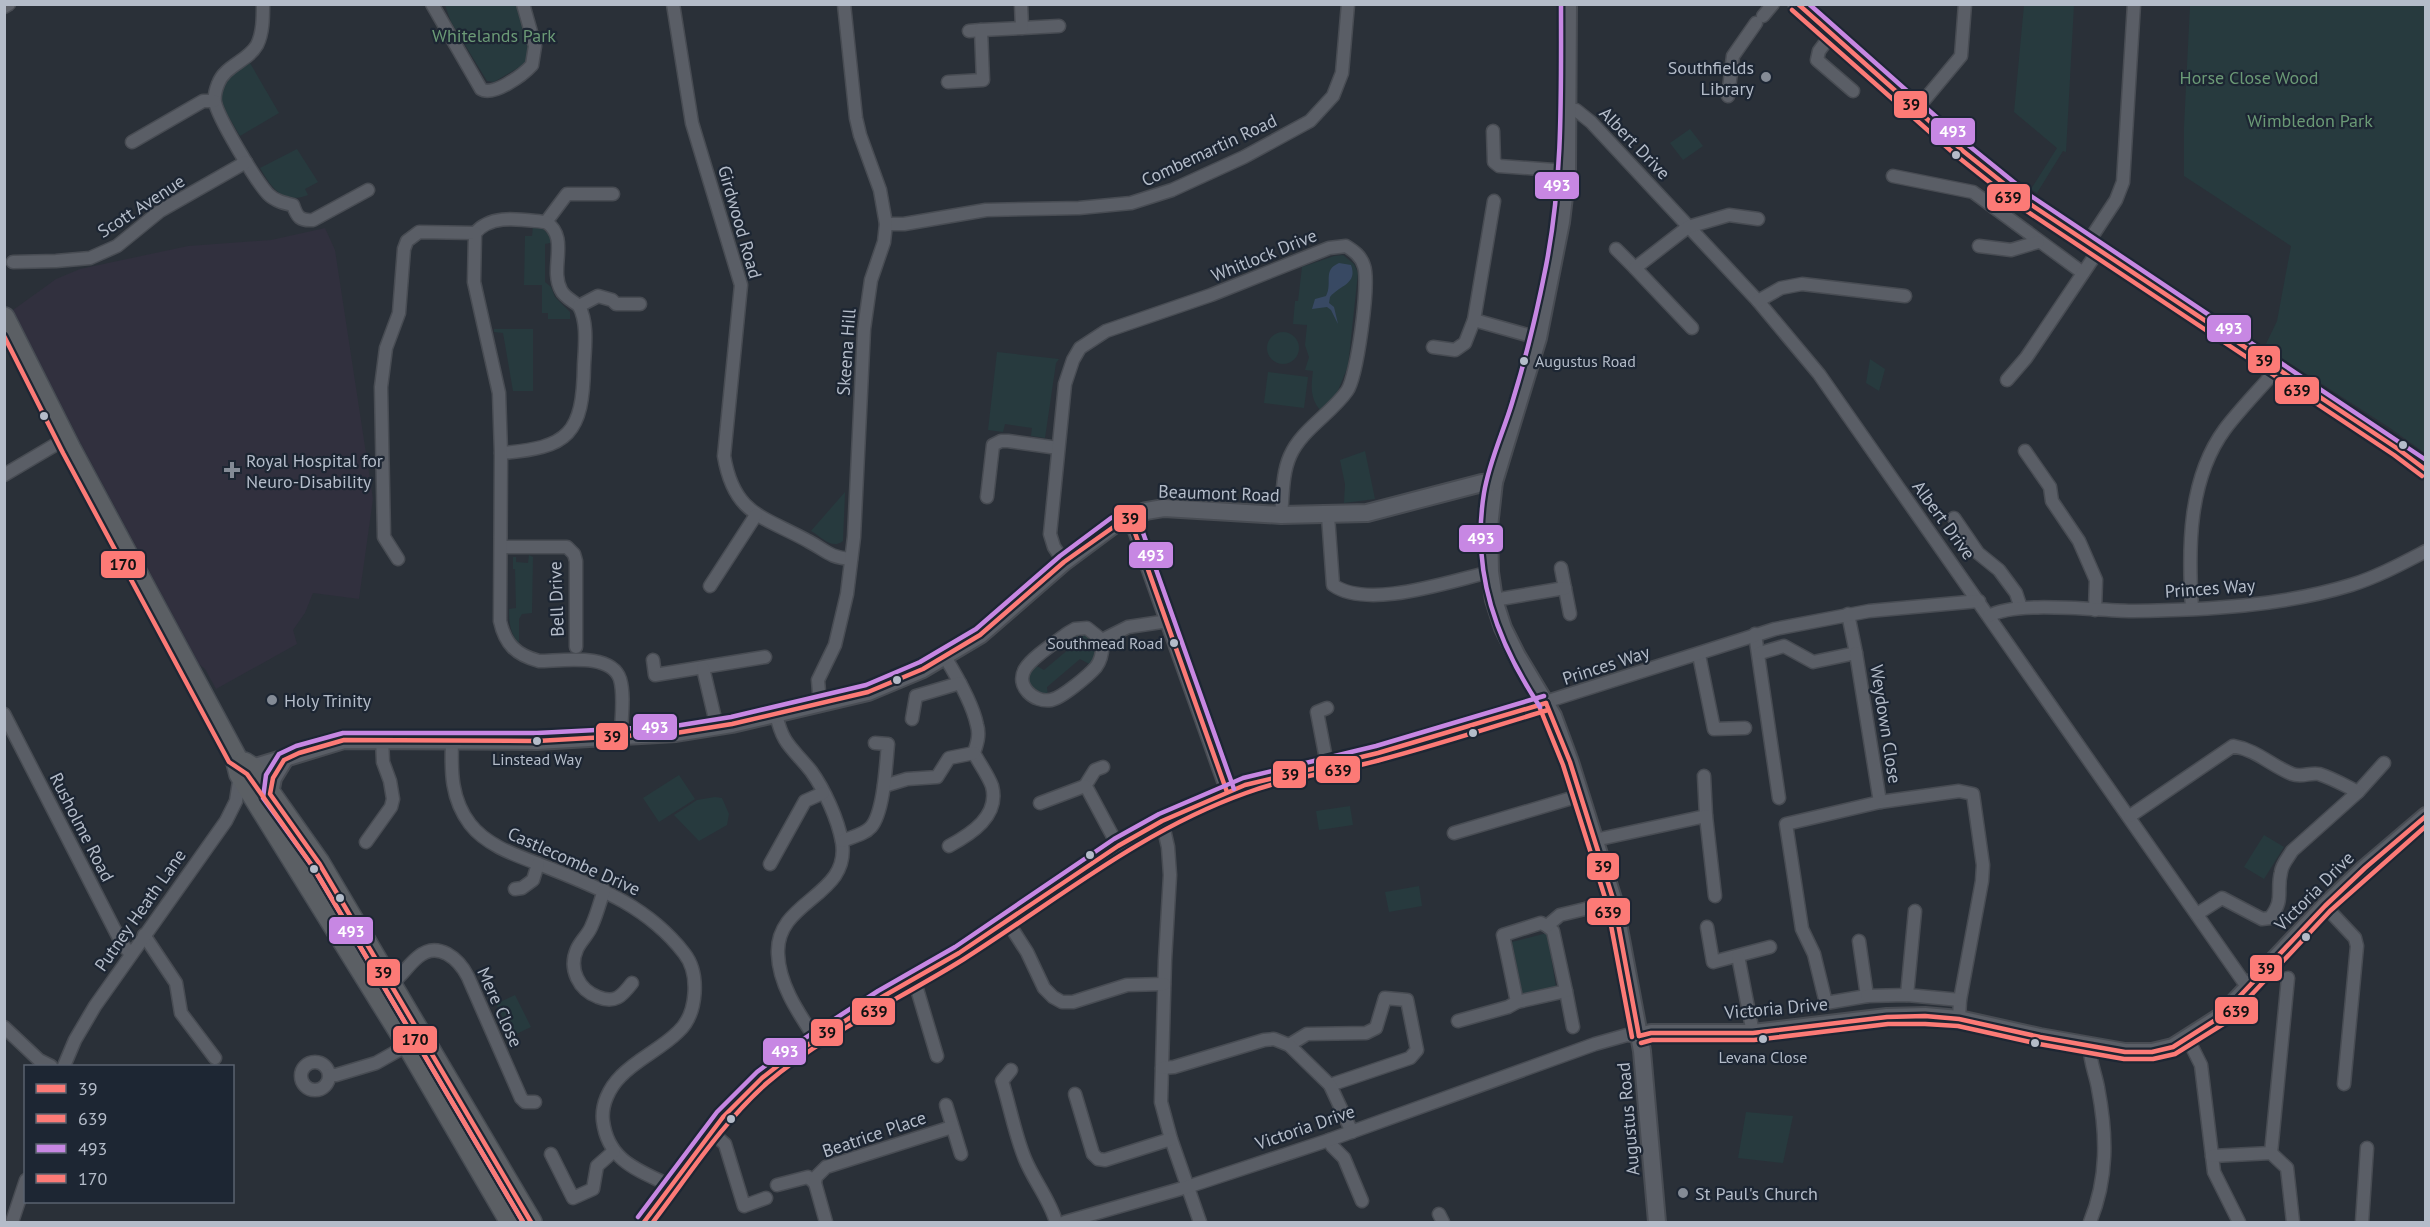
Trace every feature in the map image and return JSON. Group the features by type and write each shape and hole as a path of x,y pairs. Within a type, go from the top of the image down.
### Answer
{"highway":[{"path":"4,318 65,439 242,767 511,1222"},
{"path":"242,767 270,794 319,863 531,1222"}],"street":[{"path":"4,7 9,4"},
{"path":"263,4 261,34 257,44 246,57 223,74 214,101 246,162 268,194 293,205 297,216 304,221 313,220 368,190"},
{"path":"432,4 481,89 491,92 511,82 532,65 535,46 523,4"},
{"name":"Girdwood Road","path":"673,4 692,123 741,285 724,456 727,475 733,490 756,514 809,542 830,556 850,559"},
{"name":"Skeena Hill","path":"820,704 818,680 832,652 847,594 855,514 864,329 871,280 884,242 886,224 880,190 856,118 844,4"},
{"path":"1021,4 1022,28"},
{"name":"Combemartin Road","path":"886,224 904,224 986,210 1078,208 1131,203 1172,190 1233,162 1300,127 1327,105 1338,86 1342,72 1348,4"},
{"name":"Augustus Road","path":"1568,4 1567,171 1562,222 1538,338 1494,482 1489,527 1490,572 1494,600 1503,628 1553,716 1582,795 1614,902 1642,1051 1657,1222"},
{"path":"1728,96 1733,56 1773,4"},
{"path":"1797,4 1916,110 2011,190 2093,247 2398,448 2426,470"},
{"path":"1916,110 1961,56 1965,4"},
{"path":"2007,380 2026,358 2083,273 2123,182 2134,4"},
{"path":"948,82 983,80 975,31 1059,26"},
{"path":"1831,35 1819,51 1817,60 1853,91"},
{"path":"132,142 202,101 214,101"},
{"name":"Albert Drive","path":"1568,110 1575,110 1591,122 1758,301 1819,374 2248,988"},
{"path":"1492,131 1494,162 1499,166 1567,171"},
{"name":"Scott Avenue","path":"13,262 90,258 117,246 160,212 246,162"},
{"path":"1893,176 1973,192 2083,273"},
{"path":"546,222 567,194 613,194"},
{"path":"1433,348 1455,350 1465,342 1474,320 1494,201"},
{"path":"1635,268 1689,227 1729,215 1758,219"},
{"path":"501,453 531,450 553,444 570,432 584,396 584,323 579,306 561,290 557,278 557,234 546,222 497,220 481,226 475,233 474,282 499,393 500,621 506,642 523,656 538,661 598,661 610,666 620,679 621,736"},
{"path":"398,559 384,537 381,387 387,348 399,313 404,249 413,234 425,230 475,233"},
{"path":"1979,246 2011,250 2038,242"},
{"name":"Whitlock Drive","path":"1064,562 1054,547 1050,534 1065,384 1068,371 1080,348 1113,328 1242,284 1329,248 1346,246 1359,256 1365,267 1364,299 1352,382 1339,400 1294,448 1284,477 1281,515"},
{"path":"1616,249 1692,328"},
{"path":"1758,301 1781,288 1802,284 1905,296"},
{"path":"579,306 598,296 612,300 616,304 640,304"},
{"path":"1474,320 1538,338"},
{"path":"2192,608 2192,526 2202,474 2225,429 2277,369"},
{"path":"4,475 65,439"},
{"path":"987,497 993,445 1001,441 1008,441 1058,448"},
{"path":"2025,452 2050,487 2052,501 2079,541 2096,580 2095,610"},
{"name":"Beaumont Road","path":"242,767 284,760 299,753 344,740 537,741 676,733 717,727 820,704 868,693 945,657 980,635 1064,562 1129,516 1164,508 1328,516 1375,512 1482,483 1494,482"},
{"path":"710,586 756,514"},
{"path":"1129,516 1227,792"},
{"path":"1328,516 1333,585 1340,590 1367,596 1396,594 1490,572"},
{"path":"1954,518 1978,552 1999,570 2016,593 2021,608"},
{"name":"Bell Drive","path":"501,547 567,547 574,554 576,561 576,647"},
{"name":"Princes Way","path":"1989,616 2021,608 2095,610 2192,608 2248,604 2326,592 2377,576 2426,551"},
{"path":"1562,568 1570,614"},
{"path":"1494,600 1565,588"},
{"name":"Princes Way","path":"644,1222 711,1132 762,1078 789,1057 882,997 959,953 1118,846 1162,821 1245,785 1407,746 1699,655 1755,634 1848,615 1979,601"},
{"name":"Weydown Close","path":"1848,615 1880,802"},
{"path":"1102,640 1128,627 1168,621"},
{"path":"1087,628 1102,640 1103,652 1096,666 1062,695 1053,700 1043,700 1030,695 1026,690 1022,679 1028,665 1068,633 1075,629 1087,628"},
{"path":"1755,634 1760,653 1779,798"},
{"name":"Weydown Close","path":"1760,653 1784,646 1813,662 1856,653"},
{"path":"1699,655 1714,729 1744,728"},
{"path":"653,660 655,675 765,657"},
{"path":"945,657 960,683 977,725 978,740 974,753 992,787 989,813 972,834 949,846"},
{"path":"703,668 717,727"},
{"path":"912,719 916,696 960,683"},
{"path":"1327,708 1317,712 1327,764"},
{"name":"Rusholme Road","path":"4,714 122,944 131,954"},
{"path":"776,714 783,739 812,772 842,841 837,872 826,889 801,906 789,919 778,945 780,970 789,995 817,1041"},
{"path":"366,842 391,807 393,799 390,781 383,762 382,739"},
{"name":"Castlecombe Drive","path":"452,742 453,789 459,807 470,824 492,843 604,890 642,911 677,944 691,965 694,995 689,1017 680,1031 621,1076 607,1094 602,1113 605,1137 614,1151"},
{"path":"842,841 870,828 876,819 884,786 888,744 875,743"},
{"path":"2130,816 2233,746 2248,748 2290,773 2302,776 2320,774 2358,792"},
{"path":"884,786 907,779 937,777 949,758 974,753"},
{"path":"270,794 273,778 284,760"},
{"path":"2197,914 2222,898 2262,919 2270,918 2279,903 2281,872 2292,851 2358,792 2384,763"},
{"name":"Putney Heath Lane","path":"64,1065 75,1040 95,1006 226,821 236,801 242,767"},
{"path":"1040,804 1084,786 1095,770 1103,767"},
{"path":"1704,776 1715,896"},
{"path":"1084,786 1118,846"},
{"path":"1817,1026 1826,1003 1814,954 1802,929 1786,824 1880,802 1959,791 1973,794 1983,865 1983,881 1959,1000 1959,1019"},
{"path":"770,864 805,801 823,793"},
{"path":"1454,833 1582,795"},
{"path":"1595,840 1706,816"},
{"name":"Victoria Drive","path":"1065,1222 1187,1187 1329,1140 1595,1044 1627,1035 1753,1033 1904,1016 1959,1019 2090,1047 2140,1053 2173,1047 2220,1017 2325,906 2426,816"},
{"path":"1162,821 1168,847 1170,875 1161,1102 1171,1140 1200,1222"},
{"path":"514,889 522,888 533,880 538,864"},
{"path":"604,890 591,928 577,949 574,966 577,978 580,986 591,994 609,1000 616,1000 632,983"},
{"path":"1547,926 1560,915 1614,902"},
{"path":"2325,906 2355,938 2357,946 2344,1084"},
{"path":"1907,995 1915,911"},
{"path":"1007,921 1028,952 1044,988 1062,1002 1073,1002 1127,985 1164,984"},
{"path":"1517,1002 1503,935 1541,923 1552,931 1574,1027"},
{"path":"1707,927 1713,962 1770,946"},
{"path":"144,935 176,982 181,1013 215,1058"},
{"path":"1859,941 1867,996"},
{"name":"Mere Close","path":"391,984 405,974 421,955 440,951 452,956 460,963 468,976 521,1098 525,1102 535,1102"},
{"path":"1738,956 1753,1033"},
{"path":"2271,1153 2288,978"},
{"path":"914,979 937,1056"},
{"path":"1458,1021 1508,1007 1517,1002 1566,991"},
{"path":"1826,1003 1867,996 1907,995 1959,1000"},
{"path":"1289,1045 1307,1034 1366,1032 1376,1028 1385,998 1407,1000 1417,1050 1410,1058 1330,1084"},
{"path":"4,1027 39,1060 49,1065"},
{"path":"1162,1068 1174,1067 1274,1039 1289,1045 1330,1084 1352,1132"},
{"path":"2188,1039 2201,1065 2206,1088 2214,1172 2239,1222"},
{"path":"329,1075 336,1076 376,1063 408,1045"},
{"path":"2090,1047 2089,1052 2105,1122 2106,1149 2104,1179 2090,1222"},
{"path":"1011,1070 1002,1081 1024,1158 1046,1201 1053,1208 1056,1222"},
{"path":"1075,1095 1094,1154 1098,1159 1105,1160 1171,1140"},
{"path":"946,1105 961,1154"},
{"name":"Beatrice Place","path":"826,1222 815,1183 816,1177 826,1167 952,1127"},
{"path":"711,1132 725,1144 744,1206 766,1198"},
{"path":"1329,1140 1344,1158 1362,1201"},
{"path":"2362,1222 2367,1148"},
{"path":"552,1154 573,1198 593,1189 597,1166 614,1151 632,1167 671,1186"},
{"path":"2212,1156 2271,1153 2287,1168 2293,1222"},
{"name":"Beatrice Place","path":"777,1185 808,1177 815,1183"},
{"path":"12,1222 24,1186"}],"shaded area":[{"name":"Royal Hospital for Neuro-Disability","path":"325,228 335,250 373,499 359,599 313,593 305,613 293,630 297,644 216,689 205,669 199,664 80,442 13,310 56,279 80,269 188,246 271,240"}],"green space":[{"name":"Whitelands Park","path":"445,5 516,5 528,46 527,59 523,65 494,82 487,81 451,22"},
{"path":"2024,5 2074,5 2066,152 2063,151 2037,193 2031,189 2057,148 2014,112"},
{"name":"Wimbledon Park","path":"2190,5 2425,5 2425,453 2277,355 2276,349 2265,346 2277,321 2291,246 2184,176"},
{"path":"250,63 279,113 240,136 227,113 221,95 228,80"},
{"path":"1690,129 1703,146 1683,160 1670,143"},
{"path":"297,149 318,182 305,189 308,195 292,198 273,188 260,168"},
{"path":"533,226 543,229 550,236 550,243 545,244 545,282 551,287 555,297 570,312 570,319 548,319 548,313 542,313 542,285 524,285 525,236 532,236"},
{"path":"1343,255 1354,264 1358,273 1348,366 1337,393 1320,410 1314,401 1312,392 1313,371 1305,370 1309,357 1305,345 1307,325 1293,324 1295,301 1298,301 1302,267"},
{"path":"494,329 533,329 533,391 513,391 503,333 494,332"},
{"path":"1283,332 1294,337 1299,348 1294,359 1283,364 1272,359 1267,348 1272,337"},
{"path":"997,352 1059,359 1056,363 1045,438 1031,436 1032,428 1005,424 1003,432 988,430"},
{"path":"1870,359 1885,369 1879,391 1866,383"},
{"path":"1268,372 1308,377 1304,408 1264,403"},
{"path":"1365,451 1375,499 1344,503 1345,484 1340,460"},
{"path":"845,492 843,541 835,544 827,542 811,531"},
{"path":"529,555 533,557 532,613 522,614 519,619 519,643 512,632 509,619 509,609 516,608 513,557 516,557 516,562 528,563"},
{"path":"1087,633 1096,643 1098,651 1091,665 1080,659 1047,687 1048,698 1029,689 1027,677 1035,665 1044,670 1076,643 1071,634"},
{"path":"679,775 695,799 659,822 643,798"},
{"path":"722,798 729,814 727,825 699,841 674,815 697,800"},
{"path":"1350,806 1353,825 1319,830 1316,811"},
{"path":"2264,835 2284,847 2264,879 2244,867"},
{"path":"1419,886 1422,906 1389,912 1385,892"},
{"path":"1547,933 1556,987 1523,996 1512,942"},
{"path":"515,995 531,1027 512,1036 496,1004"},
{"path":"1746,1112 1793,1116 1783,1163 1738,1158"}],"water":[{"path":"1339,263 1351,265 1353,271 1347,284 1330,297 1329,303 1334,307 1338,324 1327,307 1312,309 1315,299 1326,296 1329,273"}],"transit line":[{"name":"493","path":"1540,707 1511,657 1491,606 1481,551 1481,522 1486,481 1527,352 1552,233 1560,136 1561,4"},
{"name":"39","path":"1798,4 1963,151 2027,202 2398,449 2426,470"},
{"name":"493","path":"1809,4 1968,145 2031,196 2426,460"},
{"name":"639","path":"1792,10 1958,157 2022,208 2394,455 2422,476"},
{"name":"170","path":"4,336 63,453 229,762 247,774 313,867 523,1222"},
{"name":"493","path":"523,1222 313,867 263,798 266,775 279,754 296,746 343,733 537,733 675,726 731,717 866,685 920,662 976,629 1060,556 1111,518 1129,509 1136,513 1234,789"},
{"name":"39","path":"531,1222 319,863 270,794 273,778 284,760 299,753 344,740 537,741 676,733 732,724 868,692 923,669 980,635 1064,562 1129,516 1227,792"},
{"name":"493","path":"638,1217 717,1112 757,1072 785,1051 878,991 955,947 1114,839 1159,814 1243,778 1376,746 1544,696"},
{"name":"39","path":"1546,703 1570,762 1614,902 1639,1036"},
{"name":"39","path":"644,1222 723,1117 762,1078 789,1057 882,997 959,953 1118,846 1162,821 1245,785 1378,753 1546,703"},
{"name":"639","path":"1539,706 1563,765 1607,904 1632,1037"},
{"name":"639","path":"653,1222 735,1115 789,1065 838,1033 964,959 1136,846 1208,808 1262,787 1364,764 1548,710"},
{"name":"39","path":"1639,1036 1651,1033 1753,1033 1887,1017 1925,1016 1959,1019 2040,1037 2125,1052 2152,1052 2173,1047 2220,1017 2325,906 2426,816"},
{"name":"639","path":"1641,1043 1652,1040 1754,1040 1888,1024 1925,1024 1958,1026 2039,1044 2124,1059 2153,1059 2175,1054 2225,1023 2330,911 2426,826"}],"place":[{"name":"Southfields Library","path":"1766,77"},
{"name":"Augustus Road","path":"1524,361"},
{"name":"Royal Hospital for Neuro-Disability","path":"232,470"},
{"name":"Southmead Road","path":"1174,643"},
{"name":"Holy Trinity","path":"272,700"},
{"name":"Linstead Way","path":"537,741"},
{"name":"Levana Close","path":"1763,1039"},
{"name":"St Paul's Church","path":"1683,1193"}],"park label":[{"name":"Horse Close Wood","path":"2249,77"}]}
